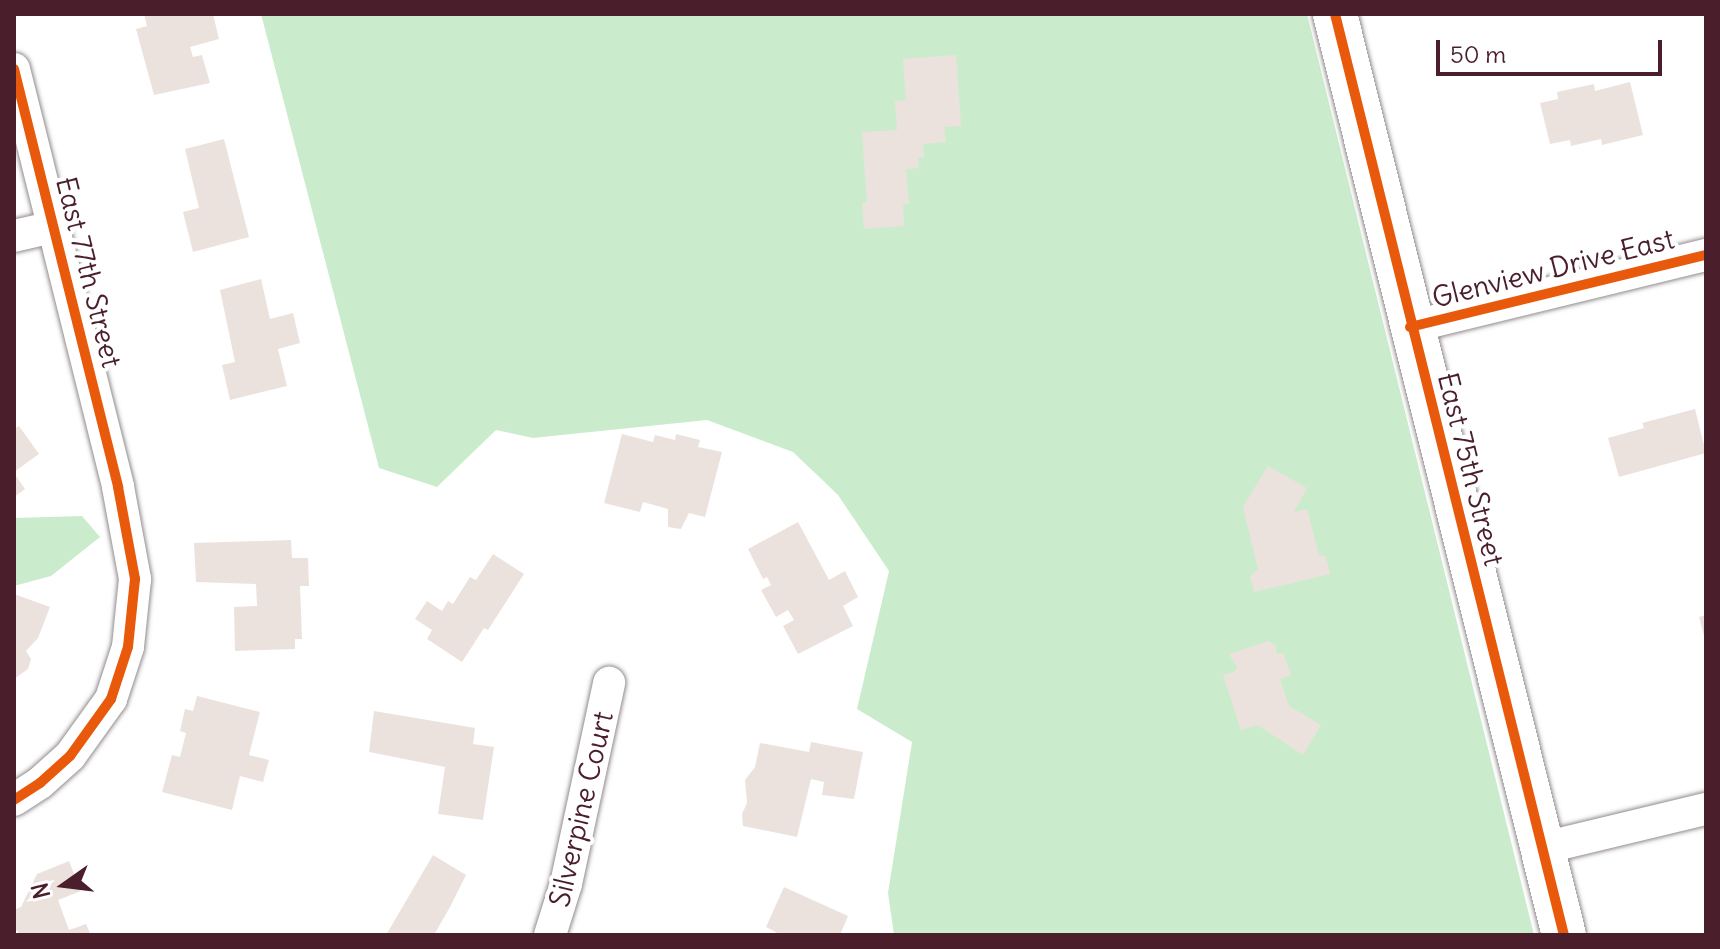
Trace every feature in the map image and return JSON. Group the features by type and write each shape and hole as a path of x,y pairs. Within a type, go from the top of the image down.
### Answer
{"street":[{"name":"East 75th Street","path":"1335,14 1410,327 1564,935"},
{"name":"East 77th Street","path":"14,69 118,487 135,579 133,620 121,674 111,699 89,734 61,765 14,800"},
{"path":"14,236 53,227"},
{"name":"Glenview Drive East","path":"1410,327 1706,255"},
{"name":"Silverpine Court","path":"550,935 566,884 609,683"},
{"path":"1543,848 1706,809"}],"green space":[{"path":"261,14 1307,14 1534,935 894,935 888,893 912,742 857,709 889,571 838,495 793,452 707,420 533,438 496,430 437,487 379,468"},
{"path":"82,516 100,537 51,576 14,586 14,518"}],"building":[{"path":"144,14 213,14 219,39 190,47 193,57 202,55 210,83 154,95 136,29 147,26"},
{"path":"956,55 961,126 944,127 946,142 923,144 924,157 918,158 919,168 906,169 909,204 903,205 904,226 864,229 862,203 867,202 862,132 897,130 895,101 906,100 903,59"},
{"path":"1630,82 1643,135 1602,145 1601,139 1571,146 1570,140 1550,144 1540,103 1558,99 1557,92 1594,84 1595,91"},
{"path":"224,139 249,237 193,252 183,212 199,208 185,149"},
{"path":"261,279 270,319 293,313 300,343 278,349 287,386 230,400 222,365 235,362 220,290"},
{"path":"1695,409 1706,453 1619,477 1608,438 1644,428 1642,423"},
{"path":"19,426 39,454 14,472 14,429"},
{"path":"622,434 653,442 655,435 675,440 676,434 700,440 698,447 722,452 705,517 689,513 681,529 668,527 668,509 643,502 640,512 604,503"},
{"path":"1268,466 1307,488 1294,512 1307,509 1319,555 1326,557 1330,574 1254,592 1250,576 1258,569 1243,507"},
{"path":"14,473 25,489 14,497"},
{"path":"798,522 829,580 845,571 858,597 843,606 853,626 798,654 783,626 794,620 788,610 776,617 761,590 771,585 767,577 763,579 748,549"},
{"path":"291,540 292,558 308,558 309,586 300,586 302,639 295,639 295,649 235,651 234,607 257,606 256,584 196,582 194,543"},
{"path":"493,554 524,574 488,630 484,628 462,662 427,639 432,630 415,619 427,601 442,611 448,601 453,604 470,577 476,580"},
{"path":"14,594 50,607 38,638 26,651 31,659 28,669 14,679"},
{"path":"1706,615 1706,640 1705,640 1699,617"},
{"path":"1268,641 1276,646 1277,654 1283,653 1291,675 1280,679 1289,706 1321,725 1303,755 1258,725 1241,730 1223,675 1234,672 1237,667 1229,654"},
{"path":"197,696 260,712 249,755 269,760 263,782 240,776 232,810 162,792 172,755 180,757 186,733 180,731 185,709 193,711"},
{"path":"374,711 475,728 473,744 494,747 483,820 438,814 445,767 369,752"},
{"path":"811,742 863,752 854,799 822,795 824,782 811,779 797,837 743,826 742,814 747,803 745,780 755,767 760,743 809,752"},
{"path":"433,855 466,875 434,935 386,935"},
{"path":"69,861 81,891 58,900 69,930 86,924 91,935 20,935 14,927 14,910 21,907 37,874"},
{"path":"784,887 848,916 840,935 781,935 766,927"}],"cycle path":[{"path":"1335,14 1564,935"},
{"path":"14,69 118,487 135,579 128,647 111,699 70,756 40,783 14,800"},
{"path":"1410,327 1706,255"}]}
